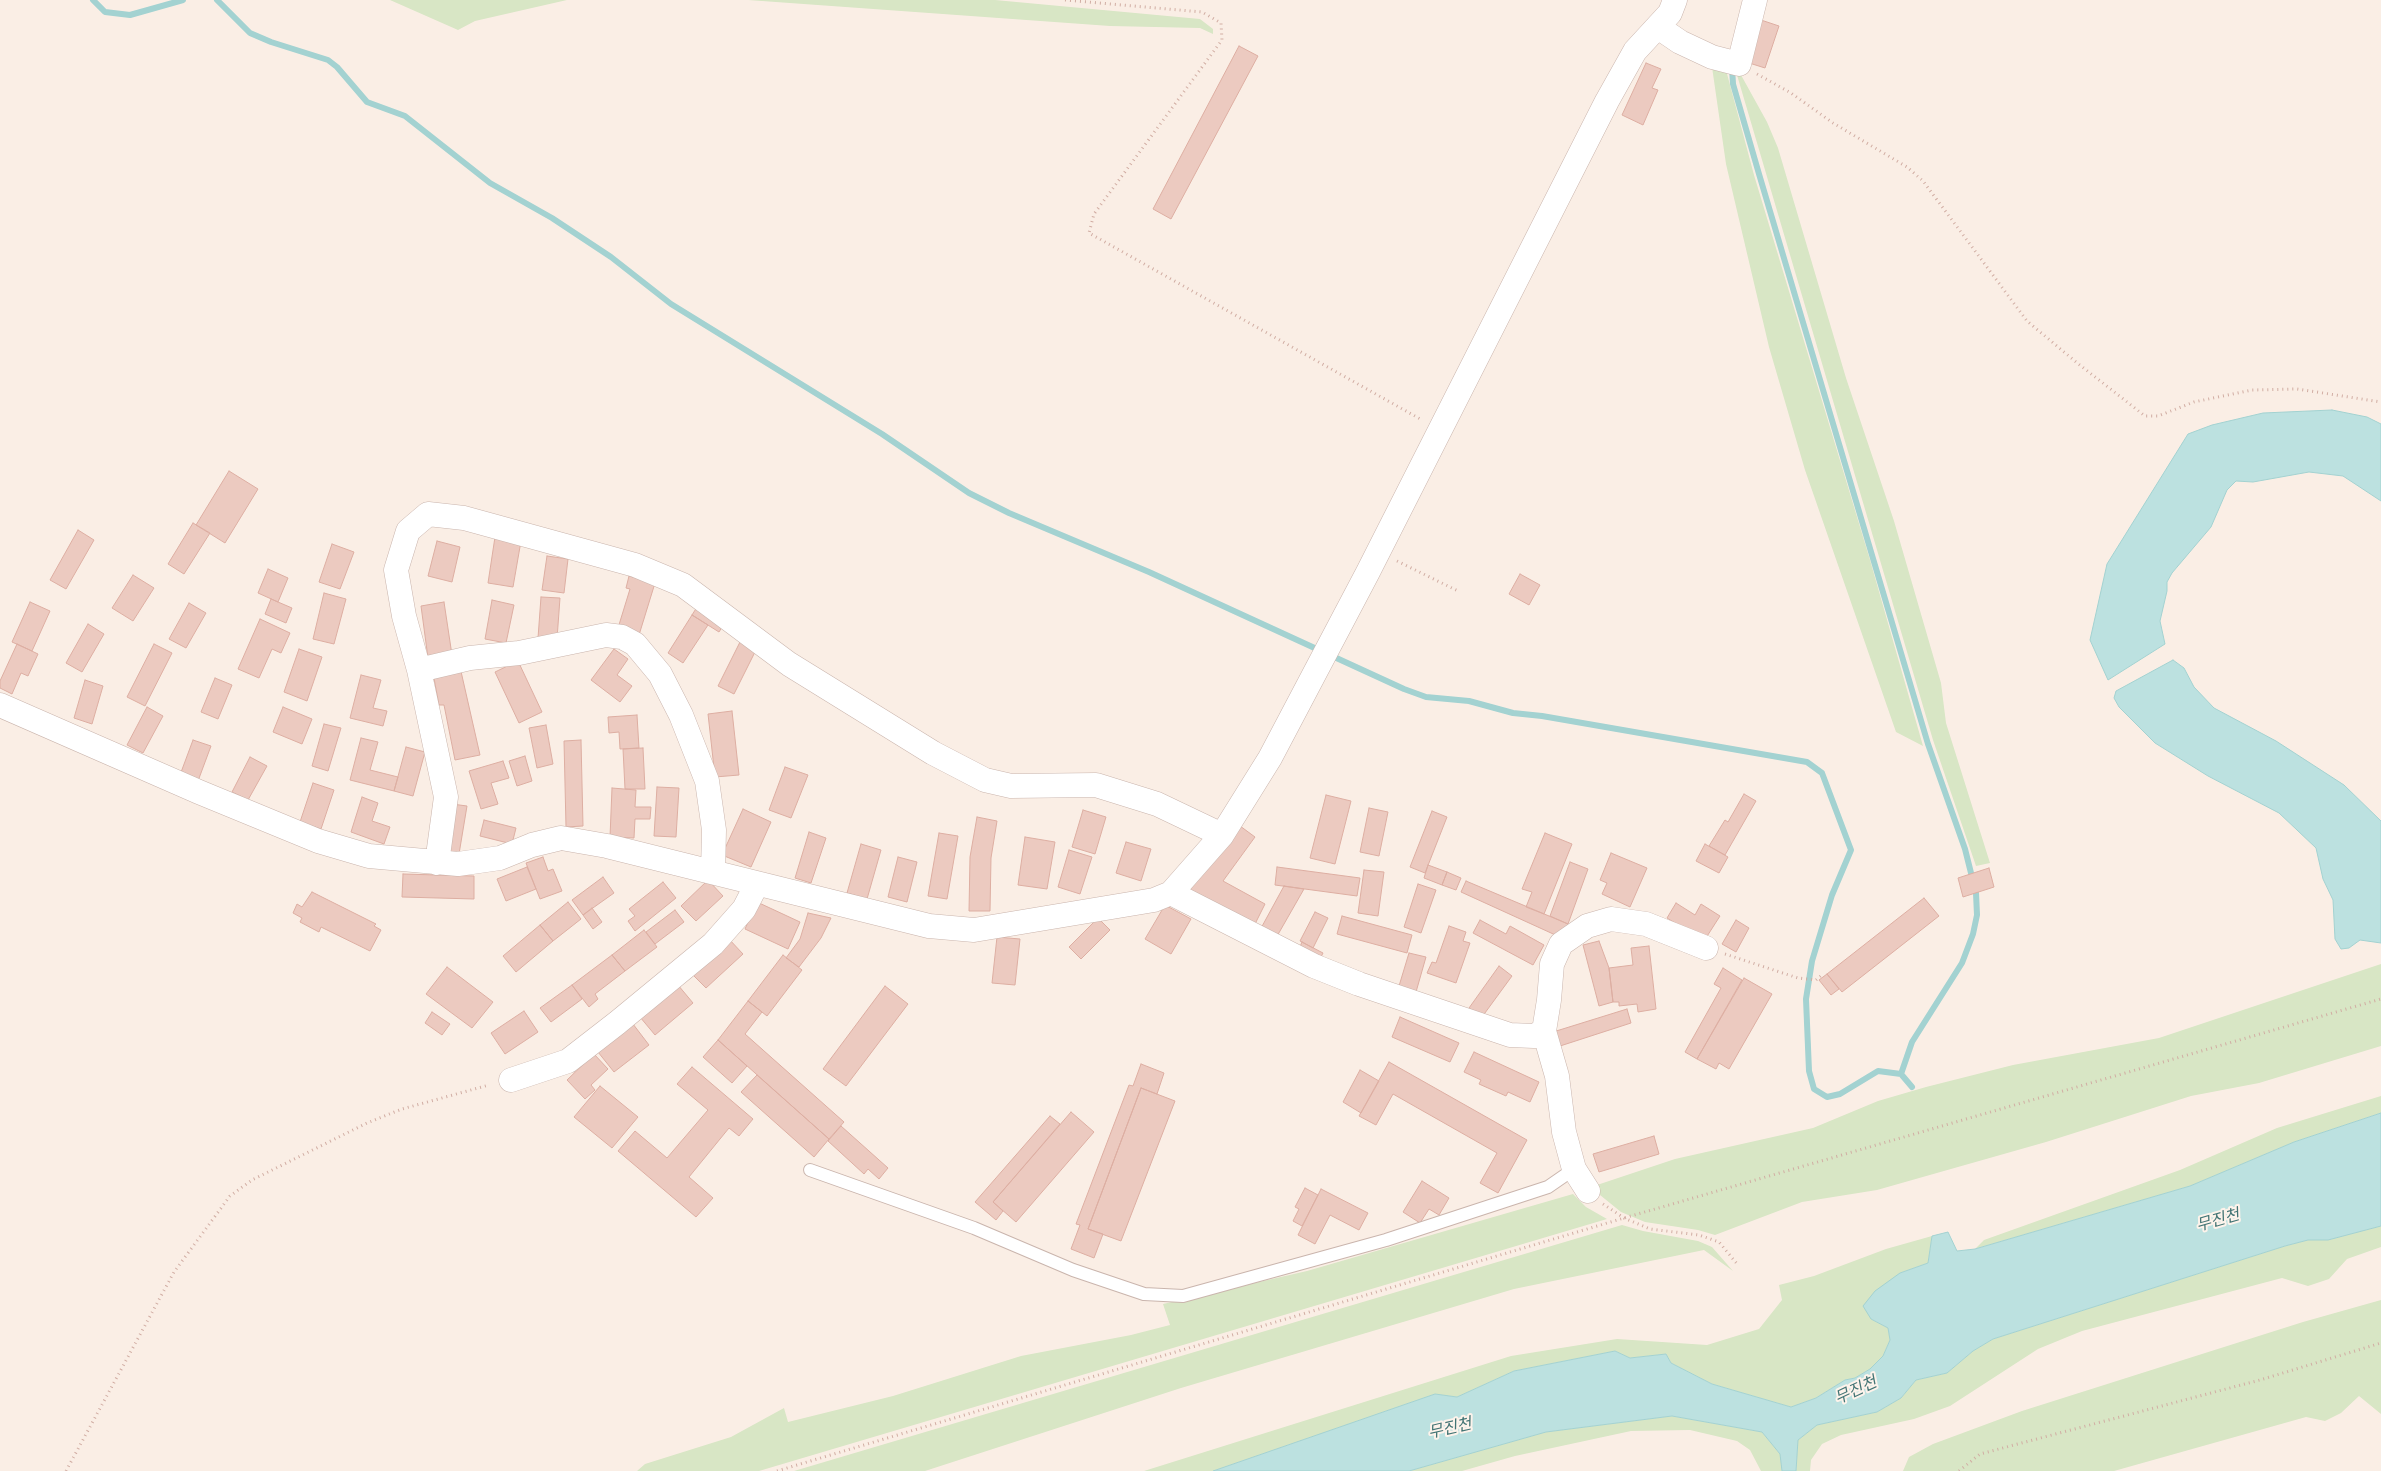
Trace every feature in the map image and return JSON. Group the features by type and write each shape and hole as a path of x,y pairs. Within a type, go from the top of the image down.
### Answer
{"street":[{"path":"0,705 199,792 318,841 369,856 458,864 500,858 532,845 561,838 607,846 929,926 974,930 1154,900 1171,893 1222,835 1270,758 1378,552 1607,101 1635,51 1670,13 1675,0"},
{"path":"1658,27 1680,42 1733,63 1755,0"},
{"path":"437,863 446,797 419,670 404,616 396,570 408,532 428,514 464,518 635,565 683,586 789,664 933,753 985,780 1011,786 1096,785 1157,804 1222,835"},
{"path":"419,670 470,658 519,653 606,635 622,637 635,644 660,674 680,714 707,781 714,830 713,872"},
{"path":"511,1080 568,1061 617,1022 713,944 744,910 757,884"},
{"path":"1171,893 1314,966 1358,984 1510,1035 1534,1036 1544,1031"},
{"path":"1588,1191 1574,1169 1564,1132 1557,1076 1544,1031 1550,1000 1552,964 1560,944 1587,926 1610,919 1646,924 1706,948"}],"lane":[{"path":"810,1170 974,1228 1073,1270 1144,1294 1183,1296 1395,1237 1548,1187 1574,1169"}],"path":[{"path":"1065,0 1202,12 1221,23 1222,31 1222,40 1094,214 1089,232 1440,430"},
{"path":"1733,63 1791,93 1833,123 1907,167 1923,181 2027,321 2145,416 2158,416 2194,402 2252,390 2297,389 2381,402"},
{"path":"1378,552 1458,591"},
{"path":"1706,948 1798,978 1816,980 1823,974"},
{"path":"776,1471 1624,1218 2381,999"},
{"path":"66,1471 174,1272 230,1196 252,1180 367,1123 402,1109 511,1080"},
{"path":"1588,1191 1624,1218 1650,1229 1699,1235 1719,1242 1738,1265"},
{"path":"1959,1471 1980,1454 2260,1380 2381,1343"}],"green space":[{"path":"390,0 567,0 475,21 458,30"},
{"path":"748,0 995,0 1200,19 1213,29 1213,34 1200,28 1110,26"},
{"path":"1712,67 1726,70 1754,175 1870,560 1923,746 1896,732 1805,470 1769,347 1726,164"},
{"path":"1737,75 1741,75 1767,122 1778,148 1846,378 1894,521 1941,683 1946,723 1990,863 1976,866 1933,740"},
{"path":"2381,964 2381,1046 2259,1083 2191,1096 2046,1142 1877,1190 1802,1202 1715,1235 1698,1230 1645,1222 1621,1212 1600,1195 1597,1185 1675,1159 1813,1128 1878,1101 1926,1087 2013,1065 2159,1038"},
{"path":"2381,1096 2381,1113 2294,1142 2190,1186 1975,1249 1984,1240 2180,1170 2277,1128"},
{"path":"1573,1194 1586,1207 1607,1219 759,1471 637,1471 645,1464 731,1437 784,1408 788,1422 893,1396 1021,1356 1131,1335 1170,1325 1163,1304 1307,1271"},
{"path":"1622,1225 1643,1231 1698,1241 1712,1247 1733,1271 1704,1250 1514,1289 1181,1388 925,1471 794,1471"},
{"path":"2381,1226 2381,1247 2347,1259 2329,1279 2308,1286 2282,1278 2082,1331 2038,1349 1950,1406 1914,1419 1841,1435 1822,1444 1811,1460 1810,1471 1796,1471 1798,1440 1817,1425 1877,1412 1901,1398 1916,1380 1947,1373 1973,1351 1993,1339 2285,1246 2308,1240 2328,1240"},
{"path":"1932,1236 1928,1263 1900,1273 1871,1319 1888,1328 1890,1340 1883,1356 1870,1369 1855,1378 1845,1380 1816,1398 1791,1407 1712,1384 1671,1363 1666,1354 1630,1358 1615,1351 1514,1371 1457,1397 1435,1394 1213,1471 1144,1471 1511,1356 1617,1339 1707,1345 1759,1329 1782,1300 1779,1285 1814,1276 1886,1249"},
{"path":"2381,1300 2381,1414 2359,1396 2341,1413 2325,1421 2306,1417 2114,1471 1903,1471 1909,1457 1933,1444 2022,1411 2303,1322"},
{"path":"1672,1416 1762,1432 1780,1454 1782,1471 1761,1471 1750,1450 1737,1441 1690,1430 1631,1431 1515,1456 1462,1471 1409,1471 1546,1432"}],"water":[{"path":"2332,410 2367,417 2381,424 2381,501 2343,476 2309,472 2253,482 2236,481 2227,490 2211,527 2172,573 2167,582 2167,591 2160,621 2165,644 2108,680 2090,640 2107,564 2188,434 2212,425 2263,413"},
{"path":"2173,660 2184,668 2194,687 2214,708 2276,741 2344,785 2381,821 2381,943 2360,940 2349,948 2341,949 2335,939 2333,900 2323,879 2316,848 2279,813 2208,776 2155,743 2119,707 2114,698 2116,691"},
{"name":"무진천","path":"2381,1113 2381,1226 2328,1240 2308,1240 2285,1246 1993,1339 1973,1351 1947,1373 1916,1380 1901,1398 1877,1412 1817,1425 1798,1440 1796,1471 1782,1471 1780,1454 1762,1432 1672,1416 1546,1432 1409,1471 1213,1471 1435,1394 1457,1397 1514,1371 1615,1351 1630,1358 1666,1354 1671,1363 1712,1384 1791,1407 1816,1398 1845,1380 1855,1378 1870,1369 1883,1356 1890,1340 1888,1328 1871,1319 1863,1306 1875,1291 1900,1273 1928,1263 1932,1236 1948,1232 1957,1251 1975,1249 2190,1186 2294,1142"}],"building":[{"path":"1761,20 1779,26 1765,68 1746,62"},
{"path":"1239,46 1258,56 1171,219 1153,209"},
{"path":"1646,63 1661,69 1652,88 1658,90 1643,125 1622,115"},
{"path":"229,471 258,489 225,543 196,525"},
{"path":"193,523 210,533 184,574 168,564"},
{"path":"78,530 94,540 66,589 50,580"},
{"path":"495,537 521,541 513,587 488,583"},
{"path":"437,541 460,547 452,582 428,576"},
{"path":"332,544 354,552 340,589 319,582"},
{"path":"547,556 568,559 564,593 542,590"},
{"path":"268,569 288,578 278,602 258,593"},
{"path":"1520,574 1540,585 1529,605 1509,594"},
{"path":"133,575 154,588 133,621 112,608"},
{"path":"629,576 655,583 639,635 618,628 630,589 626,588"},
{"path":"324,593 346,599 334,644 313,639"},
{"path":"541,597 560,598 557,639 538,638"},
{"path":"271,599 292,608 286,623 265,614"},
{"path":"492,600 514,605 506,643 485,639"},
{"path":"30,602 50,611 32,651 12,642"},
{"path":"444,602 452,655 428,658 421,606"},
{"path":"189,603 206,613 186,648 169,639"},
{"path":"697,607 724,624 719,632 692,615"},
{"path":"692,615 708,625 683,663 668,653"},
{"path":"260,619 290,633 281,653 272,649 259,678 238,669"},
{"path":"88,624 104,634 82,672 66,663"},
{"path":"741,640 757,648 734,694 718,686"},
{"path":"17,644 38,654 28,676 21,673 12,694 0,688 0,681"},
{"path":"154,644 172,653 145,706 127,697"},
{"path":"299,649 322,657 307,701 284,692"},
{"path":"614,649 628,659 617,675 632,686 620,702 591,680"},
{"path":"518,661 542,712 519,723 495,672"},
{"path":"460,667 480,755 455,760 444,705 439,705 433,673"},
{"path":"361,675 381,680 373,708 387,711 383,726 350,718"},
{"path":"215,678 232,685 218,719 201,712"},
{"path":"85,680 103,686 92,724 74,718"},
{"path":"147,707 163,716 143,753 127,745"},
{"path":"283,707 312,719 302,744 273,732"},
{"path":"732,711 739,775 715,777 708,714"},
{"path":"637,715 639,748 620,749 619,732 609,733 608,717"},
{"path":"324,724 341,728 328,771 312,766"},
{"path":"546,725 553,764 537,768 529,728"},
{"path":"361,738 378,742 370,770 398,777 394,791 350,780"},
{"path":"193,740 211,746 198,781 180,775"},
{"path":"581,740 583,826 566,827 564,741"},
{"path":"406,747 425,752 413,796 394,791"},
{"path":"643,748 645,789 625,789 623,749"},
{"path":"525,756 532,781 517,786 509,761"},
{"path":"250,757 267,766 248,800 232,792"},
{"path":"503,761 509,778 491,783 498,804 481,809 469,771"},
{"path":"785,767 808,775 791,818 769,810"},
{"path":"313,783 334,790 321,829 300,822"},
{"path":"657,787 679,788 676,837 654,836"},
{"path":"612,788 636,790 635,807 651,807 650,819 635,819 634,838 610,837"},
{"path":"1744,794 1756,801 1725,855 1709,846 1725,820 1728,822"},
{"path":"1326,795 1351,801 1335,864 1310,858"},
{"path":"362,797 378,803 372,821 390,827 384,844 351,832"},
{"path":"452,804 467,806 459,854 445,851"},
{"path":"1369,808 1388,812 1379,856 1360,852"},
{"path":"743,809 771,822 751,867 722,855"},
{"path":"1083,810 1106,817 1095,854 1072,847"},
{"path":"1432,811 1447,817 1425,873 1410,867"},
{"path":"977,817 997,821 991,858 990,911 969,911 970,857"},
{"path":"484,820 516,828 512,844 480,836"},
{"path":"1236,823 1255,837 1223,881 1265,904 1253,928 1185,891"},
{"path":"809,832 826,838 811,883 795,878"},
{"path":"939,833 958,836 947,899 928,896"},
{"path":"1545,833 1572,844 1544,914 1526,907 1532,892 1522,889"},
{"path":"1025,837 1055,842 1047,889 1018,885"},
{"path":"1126,842 1151,849 1141,881 1116,873"},
{"path":"861,844 881,850 867,899 847,893"},
{"path":"1705,844 1728,857 1719,873 1696,861"},
{"path":"1069,850 1092,857 1080,894 1058,887"},
{"path":"1611,853 1647,868 1630,907 1602,894 1607,883 1600,880"},
{"path":"543,857 548,871 553,869 562,891 540,899 526,863"},
{"path":"898,857 917,862 907,902 888,897"},
{"path":"1570,862 1588,869 1568,924 1550,916"},
{"path":"1428,865 1447,872 1442,885 1424,878"},
{"path":"527,867 536,889 506,901 497,879"},
{"path":"1277,867 1360,878 1357,896 1275,885"},
{"path":"1989,868 1994,887 1963,897 1958,878"},
{"path":"1364,870 1384,872 1378,916 1358,913"},
{"path":"1447,872 1461,878 1456,890 1442,885"},
{"path":"403,874 474,876 474,899 402,897"},
{"path":"603,877 614,893 583,915 572,900"},
{"path":"708,880 723,896 696,921 681,906"},
{"path":"1466,881 1568,924 1562,938 1461,892"},
{"path":"663,882 676,898 635,931 628,921 635,916 629,909"},
{"path":"1418,884 1436,890 1421,933 1404,927"},
{"path":"1284,886 1304,889 1276,938 1260,930"},
{"path":"312,892 376,924 374,926 381,930 370,951 321,927 319,932 300,922 302,918 293,913 297,904 302,907"},
{"path":"1924,898 1939,916 1842,992 1827,974"},
{"path":"568,902 581,919 553,941 540,925"},
{"path":"757,902 800,922 788,949 745,929"},
{"path":"1676,903 1695,915 1701,904 1720,916 1704,941 1667,918"},
{"path":"1165,905 1191,919 1171,954 1145,939"},
{"path":"592,908 602,922 593,929 583,915"},
{"path":"675,910 684,922 655,944 646,932"},
{"path":"1315,912 1328,918 1313,948 1300,941"},
{"path":"808,913 831,918 821,938 799,967 786,958 800,939"},
{"path":"1342,916 1412,935 1407,953 1337,934"},
{"path":"1098,918 1110,930 1081,959 1069,947"},
{"path":"1480,920 1506,934 1510,926 1544,945 1533,965 1473,933"},
{"path":"1736,920 1749,928 1736,952 1722,944"},
{"path":"540,925 553,941 516,972 503,956"},
{"path":"1449,926 1466,932 1463,941 1470,943 1456,983 1427,973 1432,962 1436,963"},
{"path":"644,930 657,947 625,971 612,955"},
{"path":"997,937 1020,939 1015,985 992,983"},
{"path":"728,938 743,954 706,988 691,973"},
{"path":"1599,941 1609,968 1613,1002 1599,1006 1583,945"},
{"path":"1302,942 1323,953 1319,961 1298,951"},
{"path":"1649,946 1656,1009 1638,1012 1637,1004 1619,1006 1619,1002 1613,1002 1609,968 1633,965 1631,948"},
{"path":"1409,953 1426,957 1416,992 1399,986"},
{"path":"612,955 625,971 595,994 598,999 589,1007 572,985"},
{"path":"783,955 802,970 767,1016 748,1001"},
{"path":"1499,966 1512,976 1482,1017 1469,1008"},
{"path":"447,967 493,1002 472,1028 426,994"},
{"path":"1723,968 1742,980 1697,1059 1685,1052 1721,988 1714,984"},
{"path":"1827,974 1839,989 1831,995 1819,980"},
{"path":"1744,978 1772,994 1729,1069 1719,1063 1716,1069 1697,1059"},
{"path":"572,985 582,999 551,1022 540,1008"},
{"path":"678,985 693,1003 655,1035 640,1017"},
{"path":"885,986 908,1004 846,1086 823,1069"},
{"path":"748,1001 762,1012 745,1034 844,1122 829,1139 718,1040"},
{"path":"1627,1009 1631,1023 1557,1047 1553,1032"},
{"path":"524,1011 538,1032 505,1054 491,1033"},
{"path":"432,1012 450,1024 442,1035 425,1023"},
{"path":"1400,1017 1459,1043 1450,1062 1392,1037"},
{"path":"633,1024 649,1045 614,1072 598,1052"},
{"path":"718,1040 747,1066 732,1083 703,1057"},
{"path":"1474,1052 1539,1082 1530,1102 1508,1092 1506,1096 1479,1084 1481,1080 1464,1072"},
{"path":"594,1054 608,1069 591,1085 595,1090 585,1099 567,1080"},
{"path":"1389,1062 1527,1140 1498,1193 1480,1183 1497,1153 1393,1094 1376,1125 1359,1116"},
{"path":"1141,1064 1164,1073 1157,1094 1141,1088 1088,1229 1103,1234 1094,1258 1071,1249 1080,1225 1076,1224 1129,1085 1133,1086"},
{"path":"692,1067 753,1119 739,1136 729,1128 689,1177 713,1198 696,1217 618,1151 635,1131 667,1158 708,1110 677,1084"},
{"path":"1360,1070 1379,1081 1361,1113 1343,1102"},
{"path":"757,1075 829,1139 814,1157 741,1092"},
{"path":"600,1086 638,1117 612,1148 574,1117"},
{"path":"1141,1088 1175,1101 1121,1241 1088,1229"},
{"path":"1071,1112 1094,1132 1016,1222 993,1202"},
{"path":"1050,1116 1060,1124 993,1202 1003,1211 996,1220 975,1202"},
{"path":"841,1126 888,1168 879,1179 868,1169 864,1174 828,1141"},
{"path":"1654,1136 1659,1154 1599,1172 1593,1154"},
{"path":"1422,1181 1449,1198 1439,1215 1429,1209 1420,1223 1403,1212"},
{"path":"1305,1188 1318,1195 1302,1226 1293,1221 1299,1209 1295,1207"},
{"path":"1321,1189 1368,1213 1359,1230 1330,1215 1315,1244 1298,1235"}],"waterway":[{"path":"93,0 105,12 130,15 183,0"},
{"path":"217,0 250,33 271,42 328,60 337,67 367,102 405,116 490,183 552,218 611,257 671,304 882,434 969,493 1009,513 1149,572 1404,689 1426,697 1469,701 1513,713 1542,716 1807,762 1822,773 1851,850 1832,895 1812,961 1806,999 1809,1071 1814,1089 1827,1097 1840,1094 1878,1071 1901,1074 1912,1087"},
{"path":"1732,68 1733,84 1759,174 1928,744 1965,849 1976,893 1977,915 1973,934 1962,963 1912,1042 1901,1074"}]}
